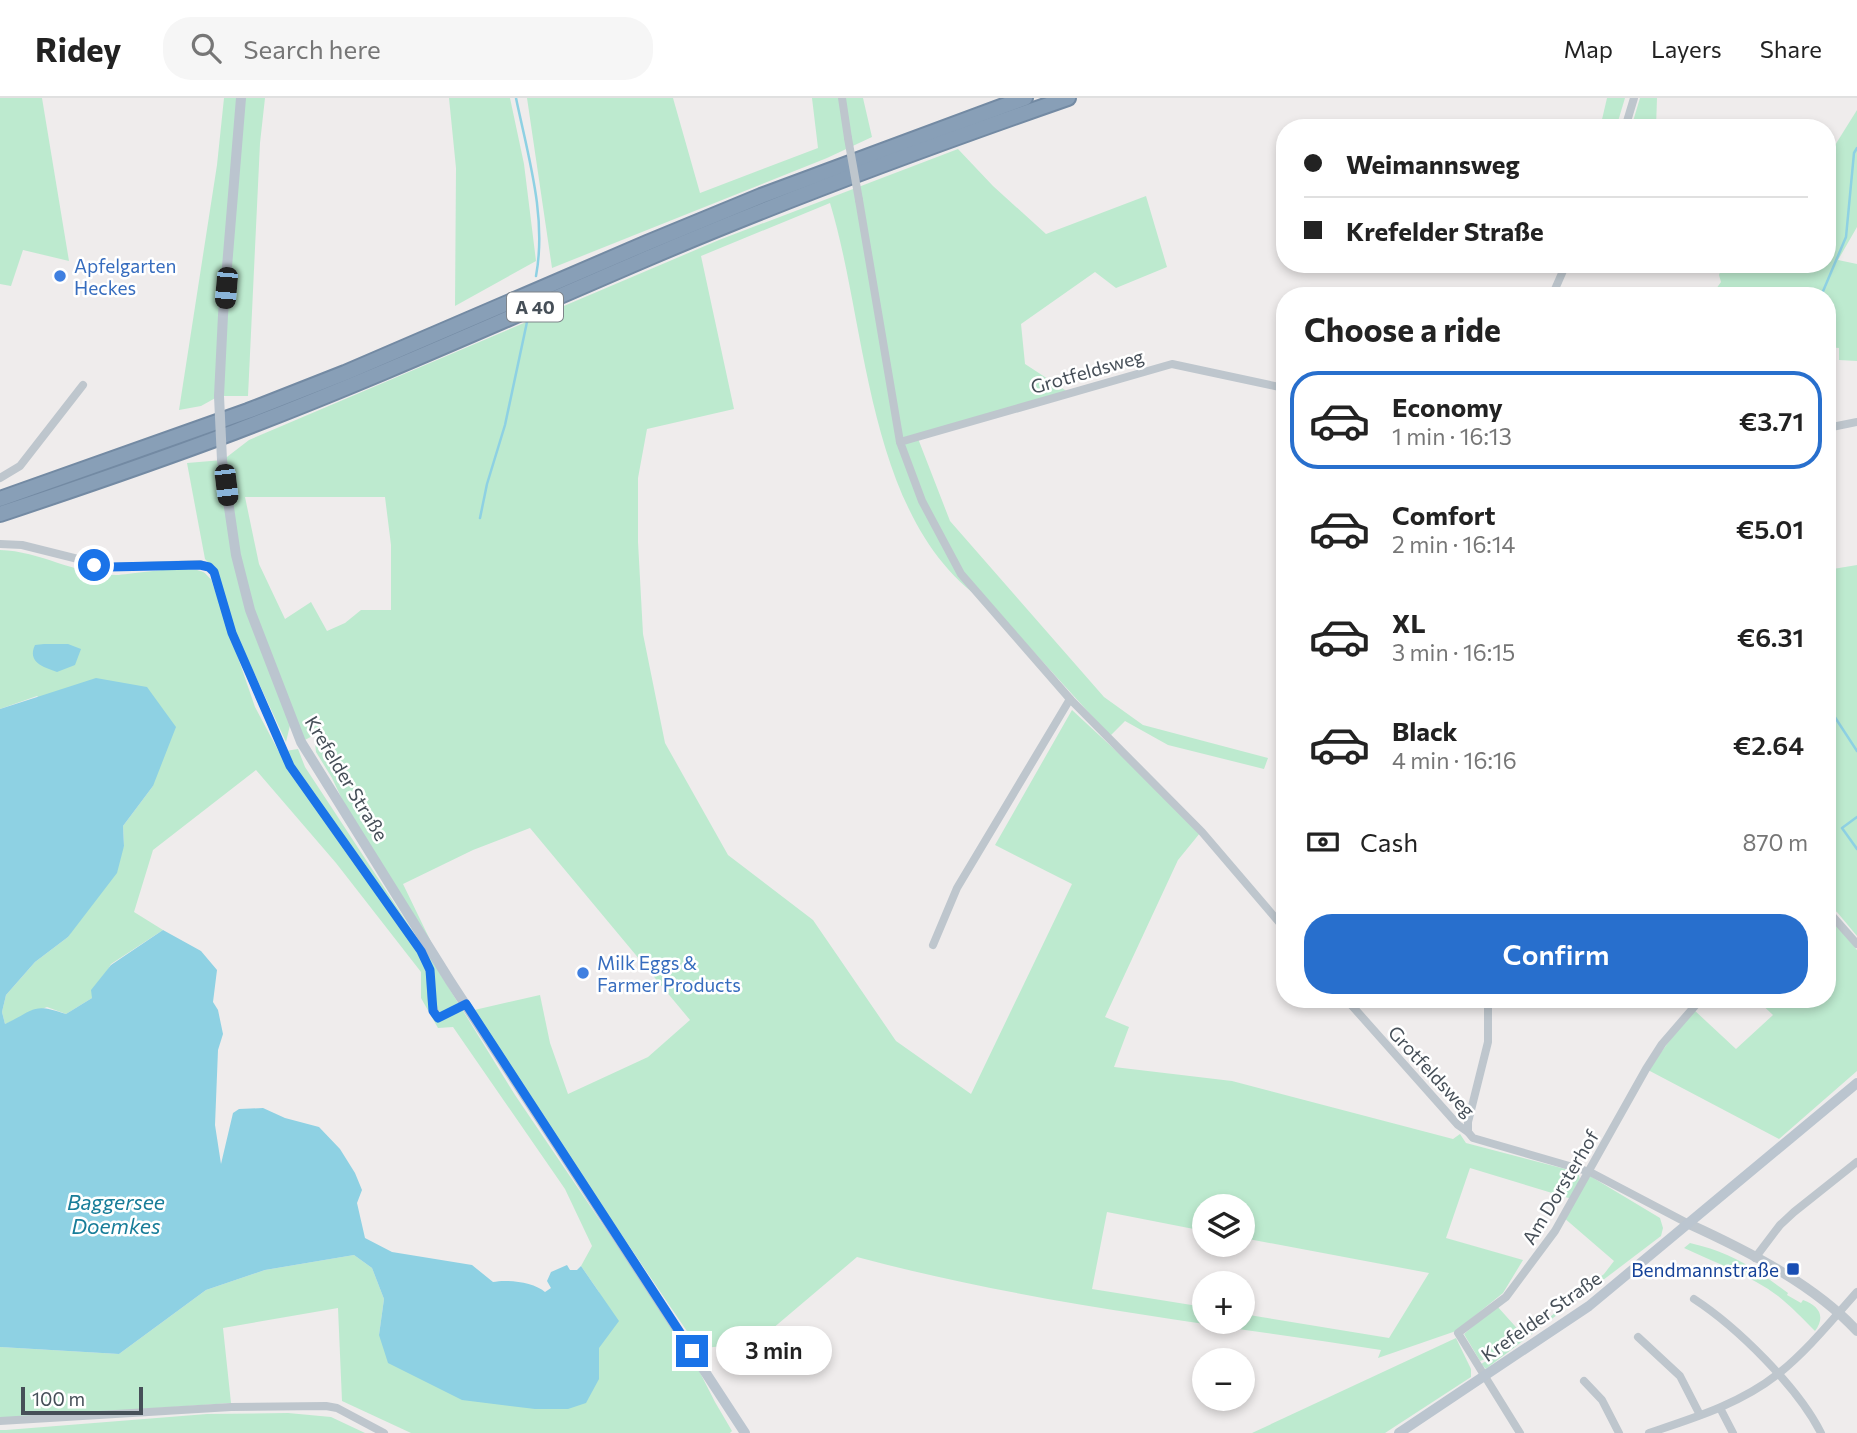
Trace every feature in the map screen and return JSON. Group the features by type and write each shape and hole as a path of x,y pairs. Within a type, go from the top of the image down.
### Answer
{"highway":[{"name":"A 40","path":"0,499 248,411 345,373 761,196 1025,98"},
{"name":"A 40","path":"0,514 235,432 739,221 1068,98"}],"main road":[{"name":"Krefelder Straße","path":"241,98 219,396 222,460 236,555 250,610 301,742 466,1004 745,1433"},
{"name":"Krefelder Straße","path":"1399,1433 1589,1306 1857,1083"}],"street":[{"path":"842,98 900,442 922,501 961,574 1070,699 1202,832 1276,919"},
{"path":"1628,119 1634,98"},
{"name":"Grotfeldsweg","path":"900,442 1172,363 1276,386"},
{"path":"0,478 20,466 83,385"},
{"path":"1836,426 1857,422"},
{"path":"0,544 22,545 110,567 209,567 214,572 232,633 290,766 421,951 430,970 433,1011 438,1018 466,1004"},
{"path":"933,945 957,888 1070,699"},
{"path":"1836,920 1857,944"},
{"name":"Grotfeldsweg","path":"1354,1008 1458,1125 1482,1142 1590,1171 1689,1224"},
{"path":"1468,1132 1468,1122 1488,1042 1488,1008"},
{"name":"Am Dorsterhof","path":"1484,1378 1458,1333 1506,1297 1555,1231 1651,1061 1693,1008"},
{"path":"1755,1258 1780,1225 1857,1162"},
{"path":"1689,1224 1755,1258 1811,1292 1839,1312 1857,1331"},
{"path":"1649,1433 1670,1430 1720,1408 1777,1375 1806,1348 1857,1292"},
{"path":"1694,1298 1737,1330 1799,1401 1821,1433"},
{"path":"1638,1337 1680,1376 1700,1415"},
{"path":"1484,1378 1520,1433"},
{"path":"1584,1381 1602,1400 1619,1433"},
{"path":"0,1420 231,1407 326,1406 337,1408 384,1433"},
{"path":"1720,1408 1733,1433"}],"green space":[{"path":"0,98 42,98 69,261 23,250 11,286 0,284"},
{"path":"224,98 265,98 260,143 248,396 219,396 201,406 179,410 217,165"},
{"path":"449,98 510,98 524,164 536,261 455,306 456,168"},
{"path":"527,98 673,98 700,193 818,148 812,98 863,98 872,137 827,158 552,268"},
{"path":"1607,98 1625,98 1619,119 1602,119"},
{"path":"1640,98 1657,98 1656,119 1634,119"},
{"path":"1857,110 1857,227 1838,260 1857,264 1857,361 1839,360 1839,348 1836,348 1836,287 1717,287 1721,282 1720,273 1836,273 1836,144"},
{"path":"958,149 993,186 1046,234 1146,196 1167,267 1116,288 1095,272 1021,324 1025,364 1068,392 917,436 950,521 1104,697 1143,725 1268,758 1264,769 1168,745 1125,721 1110,736 993,607 951,572 919,529 896,479 878,424 830,203 701,256 734,409 647,429 638,478 643,634 665,743 728,855 813,920 896,1041 971,1094 1072,884 995,845 1072,710 1200,833 1178,860 1105,1017 1129,1027 1114,1067 1232,1081 1453,1139 1460,1134 1466,1143 1577,1172 1580,1182 1572,1199 1470,1168 1446,1238 1523,1260 1503,1293 1456,1331 1378,1358 1381,1350 1255,1332 1255,1316 1389,1338 1429,1273 1255,1240 1255,1194 1192,1194 1192,1229 1107,1212 1092,1289 1192,1305 1192,1322 1052,1300 857,1257 758,1341 699,1349 470,1011 540,995 550,1043 568,1094 648,1057 690,1020 530,828 473,850 403,884 450,981 357,831 332,778 316,752 315,743 322,731 301,742 291,721 286,742 233,627 218,573 205,559 187,463 223,460 249,440 719,240","holes":["245,497 385,497 391,545 391,610 361,610 345,623 327,631 311,602 285,619 259,564"]},
{"path":"0,550 29,554 101,574 186,569 203,572 211,579 255,707 279,752 298,749 305,767 431,959 515,1095 691,1355 732,1431 730,1433 411,1433 342,1401 338,1308 223,1328 231,1403 0,1419 0,1347 119,1354 206,1290 265,1270 354,1255 372,1268 384,1299 379,1335 599,1379 599,1292 581,1266 592,1246 565,1189 453,1027 438,1028 421,998 421,972 336,863 256,770 153,850 134,912 163,930 111,964 92,998 66,1014 47,1007 5,1024 2,1012 6,995 35,962 68,937 124,846 123,826 153,786 37,696 0,709"},
{"path":"1857,565 1857,936 1836,911 1836,568"},
{"path":"1836,924 1857,950 1857,1071 1779,1139 1648,1070 1693,1009 1736,1049 1773,1015 1766,1008 1836,1008"},
{"path":"1590,1176 1660,1218 1663,1228 1661,1236 1486,1369 1481,1364 1500,1353 1480,1361 1464,1334 1497,1306 1523,1335 1517,1343 1604,1274 1614,1261 1563,1217"},
{"path":"1690,1243 1742,1262 1788,1293 1787,1295 1801,1303 1803,1300 1813,1305 1820,1316 1815,1331 1788,1304 1756,1282 1684,1248"},
{"path":"1456,1338 1471,1369 1471,1377 1385,1433 1252,1433"},
{"path":"288,1413 331,1417 365,1433 0,1433 0,1430 207,1414"}],"water":[{"path":"68,644 81,649 75,665 57,672 42,666 35,660 33,651 35,645"},
{"name":"Baggersee Doemkes","path":"96,678 147,687 176,727 153,786 123,826 124,846 117,873 68,937 35,962 6,995 2,1012 5,1024 40,1008 66,1014 92,998 91,990 111,965 163,930 201,951 217,970 213,1002 218,1010 223,1034 218,1050 215,1125 221,1164 233,1113 239,1109 263,1108 285,1118 319,1127 340,1149 362,1190 357,1203 365,1238 392,1252 472,1265 493,1282 520,1282 545,1292 551,1288 547,1281 551,1272 567,1265 570,1270 577,1270 581,1266 619,1321 599,1348 599,1379 586,1403 568,1409 535,1409 462,1400 388,1363 379,1335 384,1299 372,1268 354,1255 265,1270 206,1290 119,1354 0,1347 0,709"}],"waterway":[{"path":"516,98 538,209 539,254 536,276"},
{"path":"1836,261 1846,237 1854,153 1857,148"},
{"path":"1825,287 1831,273"},
{"path":"480,518 505,425 527,322"},
{"path":"1836,719 1857,751"},
{"path":"1857,817 1842,828 1857,849"}],"place":[{"name":"Apfelgarten Heckes","path":"60,276"},
{"name":"Milk Eggs & Farmer Products","path":"583,973"},
{"name":"Bendmannstraße","path":"1793,1269"}],"route":[{"path":"94,565 200,565 209,567 214,572 232,633 282,751 312,798 361,863 421,951 430,970 433,1011 438,1018 466,1004 692,1351"}]}
